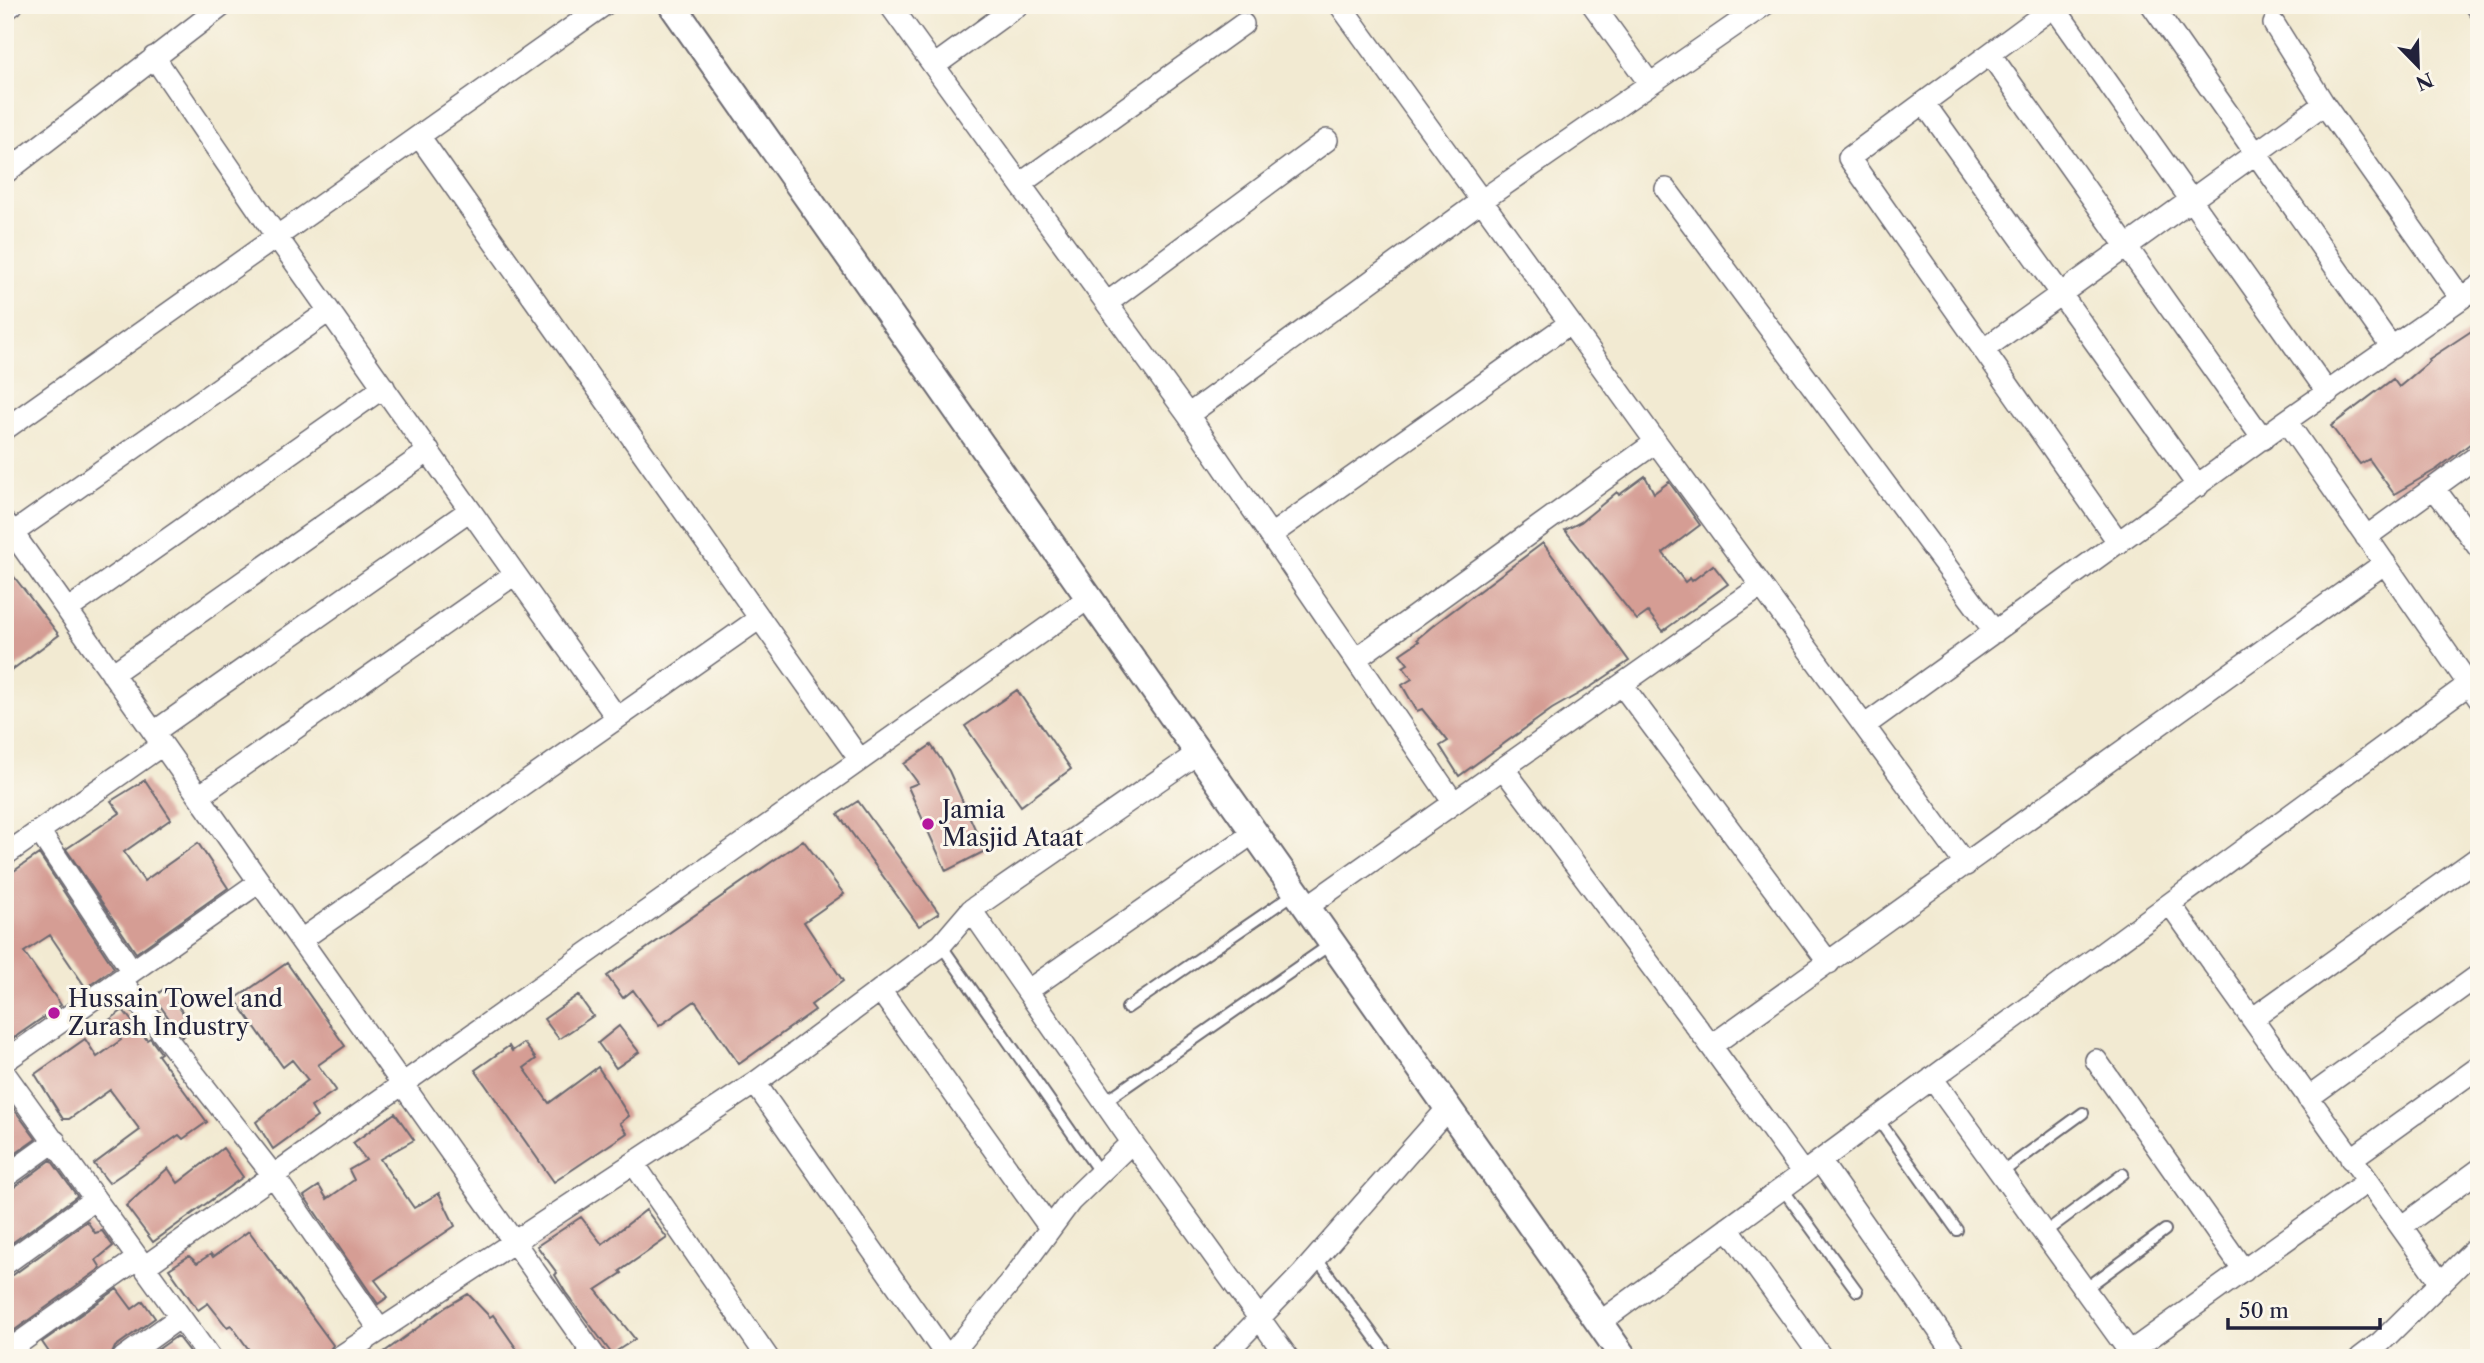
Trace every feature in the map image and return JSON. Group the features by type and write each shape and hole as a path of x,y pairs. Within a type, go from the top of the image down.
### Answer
{"street":[{"path":"5,10 12,5"},
{"path":"5,173 223,5"},
{"path":"5,429 604,5"},
{"path":"672,5 1624,1358"},
{"path":"890,5 1188,415 1454,803"},
{"path":"934,66 1018,5"},
{"path":"1340,5 1966,865"},
{"path":"1593,5 1650,85"},
{"path":"1188,415 1482,201 1765,5"},
{"path":"2152,5 2392,348"},
{"path":"2119,543 1849,158 2055,6 2328,393"},
{"path":"1020,184 1243,24"},
{"path":"1864,726 2286,421 2470,292 2324,104 2274,24"},
{"path":"1990,54 2263,439"},
{"path":"154,57 277,237 617,718"},
{"path":"1924,103 2198,486"},
{"path":"1983,349 2324,104"},
{"path":"419,136 860,760"},
{"path":"1107,303 1326,140"},
{"path":"1666,189 1995,632"},
{"path":"329,311 9,528 594,1357"},
{"path":"1271,535 1570,323"},
{"path":"67,610 383,387"},
{"path":"1599,1323 2170,904 2476,694 2286,421"},
{"path":"1357,658 1656,442"},
{"path":"112,674 429,451"},
{"path":"2366,537 2479,456"},
{"path":"2434,488 2479,548"},
{"path":"7,849 39,831 158,738 470,510"},
{"path":"1712,1046 2385,563"},
{"path":"199,796 515,574"},
{"path":"1302,899 1454,803 1761,586"},
{"path":"5,1353 273,1175 1089,598"},
{"path":"300,940 760,618"},
{"path":"1622,685 1829,963"},
{"path":"338,1358 755,1083 941,945 971,910 1198,753"},
{"path":"1503,768 1712,1046 1811,1167 1958,1358"},
{"path":"39,831 127,975 273,1175 380,1330"},
{"path":"1027,991 1255,832"},
{"path":"2252,1018 2479,857"},
{"path":"5,1061 259,882"},
{"path":"2170,904 2441,1283"},
{"path":"971,910 1132,1142 1288,1358"},
{"path":"2308,1098 2479,975"},
{"path":"880,990 1050,1228"},
{"path":"2096,1060 2244,1270"},
{"path":"2351,1158 2479,1067"},
{"path":"5,1074 210,1358"},
{"path":"1932,1078 2132,1355 2368,1181"},
{"path":"755,1083 948,1358 1013,1279 1070,1202 1132,1142"},
{"path":"1221,1358 1316,1258 1448,1108"},
{"path":"5,1177 55,1141"},
{"path":"634,1164 768,1358"},
{"path":"2401,1227 2479,1170"},
{"path":"5,1264 95,1199"},
{"path":"1728,1228 1822,1358"},
{"path":"2360,1358 2381,1342 2479,1245"},
{"path":"122,1358 180,1317"}],"lane":[{"path":"1127,1008 1302,899"},
{"path":"1104,1102 1333,943"},
{"path":"941,945 1100,1173"},
{"path":"2001,1173 2082,1113"},
{"path":"1877,1118 1957,1230"},
{"path":"2044,1233 2123,1174"},
{"path":"1782,1188 1857,1291"},
{"path":"2085,1289 2165,1230"},
{"path":"1316,1258 1390,1358"}],"building":[{"path":"2479,326 2479,437 2437,469 2394,494 2369,459 2360,464 2331,426 2393,379 2399,387 2430,361 2429,359"},
{"path":"1645,476 1654,493 1669,482 1700,525 1663,553 1685,582 1690,578 1692,581 1713,565 1728,584 1663,631 1648,612 1637,620 1565,530 1581,522 1617,492 1619,495"},
{"path":"1543,543 1629,661 1552,709 1459,776 1440,746 1448,741 1422,709 1417,711 1402,685 1412,679 1403,667 1408,664 1400,654 1419,641 1417,639 1435,624"},
{"path":"5,565 59,635 5,675"},
{"path":"1017,690 1071,769 1021,806 965,726"},
{"path":"931,745 949,771 985,851 946,871 908,787 918,783 904,764"},
{"path":"145,780 171,819 124,852 144,881 198,843 228,888 136,953 66,849 120,813 111,801"},
{"path":"858,801 939,913 919,926 838,814"},
{"path":"803,840 844,894 804,922 843,981 811,1005 815,1010 739,1064 695,1001 659,1026 633,990 623,998 607,976"},
{"path":"39,854 114,968 86,988 50,935 24,952 61,1005 5,1044 5,877"},
{"path":"287,963 345,1046 318,1065 336,1090 311,1107 317,1117 273,1149 256,1122 308,1080 292,1060 283,1067 235,999"},
{"path":"165,988 194,1028 182,1037 154,997"},
{"path":"578,995 593,1016 559,1039 544,1019"},
{"path":"123,1010 147,1040 150,1038 161,1053 158,1055 207,1122 183,1139 179,1135 109,1183 94,1164 140,1130 110,1090 69,1119 63,1119 35,1074 85,1039 97,1057 121,1040 108,1021"},
{"path":"619,1026 639,1052 616,1068 598,1043"},
{"path":"524,1043 536,1059 524,1068 549,1103 598,1067 629,1116 620,1123 627,1133 554,1182 475,1070 509,1046 512,1051"},
{"path":"5,1097 36,1139 5,1161"},
{"path":"395,1113 414,1140 380,1159 414,1208 439,1193 455,1226 375,1280 388,1297 378,1304 304,1196 319,1186 327,1199 354,1180 349,1170 366,1160 353,1143"},
{"path":"223,1148 243,1177 153,1242 126,1206 168,1168 178,1183"},
{"path":"51,1160 77,1196 5,1248 5,1190 13,1188"},
{"path":"646,1210 667,1238 596,1290 635,1339 612,1354 566,1293 555,1275 557,1273 537,1246 581,1217 602,1244"},
{"path":"87,1221 95,1233 102,1231 113,1246 96,1260 101,1268 5,1337 5,1277 13,1275"},
{"path":"249,1231 333,1345 324,1358 255,1358 231,1325 227,1327 208,1303 198,1310 169,1269 189,1256 197,1263 211,1254 213,1257"},
{"path":"117,1289 132,1309 143,1301 155,1318 115,1347 110,1358 53,1358 42,1342"},
{"path":"468,1294 490,1317 493,1315 523,1358 376,1358 446,1307"},
{"path":"177,1336 194,1358 146,1358"}],"place":[{"name":"Jamia Masjid Ataat","path":"928,824"},
{"name":"Hussain Towel and Zurash Industry","path":"54,1013"}]}
